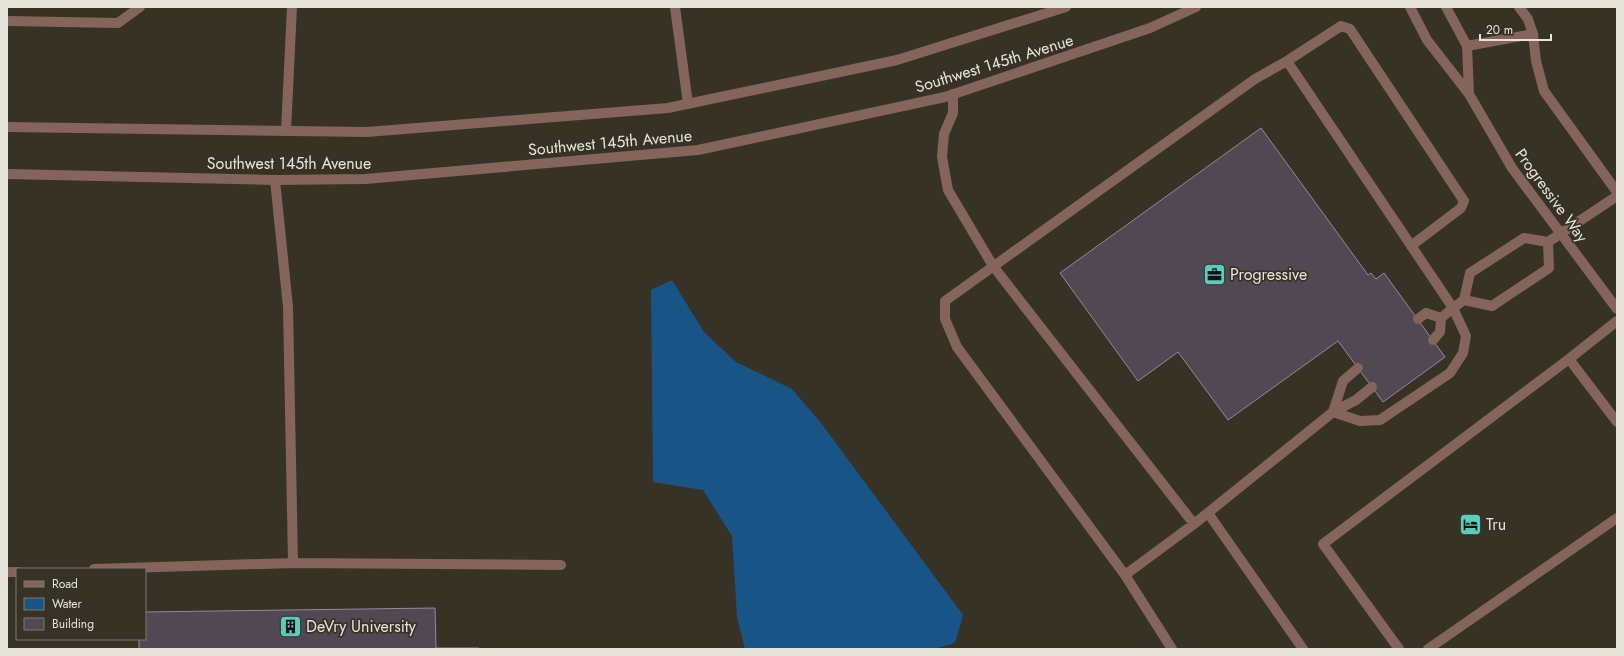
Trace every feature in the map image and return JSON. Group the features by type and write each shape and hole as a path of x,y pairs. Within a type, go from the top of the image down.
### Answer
{"street":[{"path":"7,21 118,23 140,7"},
{"path":"286,131 292,7"},
{"path":"675,7 688,104"},
{"name":"Southwest 145th Avenue","path":"7,127 367,132 668,108 897,60 1066,7"},
{"name":"Southwest 145th Avenue","path":"7,174 275,180 365,179 698,150 953,94 1150,28 1196,7"},
{"name":"Progressive Way","path":"1410,7 1427,40 1469,94 1512,168 1617,309"},
{"name":"Progressive Way","path":"1446,7 1467,46 1469,94"},
{"path":"1519,7 1528,19 1533,34 1536,61 1544,91 1617,192"},
{"path":"1172,649 1125,575 957,347 945,319 945,301 1255,79 1287,61 1341,26 1350,29 1464,201 1461,208 1411,246"},
{"path":"1467,46 1533,34"},
{"path":"1287,61 1453,308 1466,336 1463,353 1450,373 1380,420 1360,421 1333,412"},
{"path":"953,94 953,113 944,134 942,157 948,190 993,266 1194,524"},
{"path":"275,180 288,307 293,563"},
{"path":"1433,340 1440,332 1441,318 1464,300 1470,273 1524,238 1548,242 1617,196"},
{"path":"1464,300 1492,306 1549,268 1548,242"},
{"path":"1418,319 1426,313 1441,318"},
{"path":"1399,649 1323,544 1617,321"},
{"path":"1569,358 1617,422"},
{"path":"1333,412 1343,381 1358,368"},
{"path":"1125,575 1194,524 1333,412 1356,400 1372,387"},
{"path":"1208,513 1303,649"},
{"path":"1428,649 1617,518"},
{"path":"127,568 293,563 561,565"}],"water":[{"path":"672,280 704,332 736,362 792,389 821,423 963,615 955,643 934,649 745,649 737,617 732,536 703,490 653,482 651,290"}],"building":[{"name":"Progressive","path":"1261,128 1368,275 1371,273 1376,279 1384,273 1445,357 1383,402 1338,341 1228,420 1178,352 1138,381 1060,273"},
{"name":"DeVry University","path":"435,608 436,648 479,649 139,649 139,640 146,640 146,612"}],"place":[{"name":"Progressive","path":"1214,274"},
{"name":"Tru","path":"1470,524"},
{"name":"DeVry University","path":"290,626"}]}
